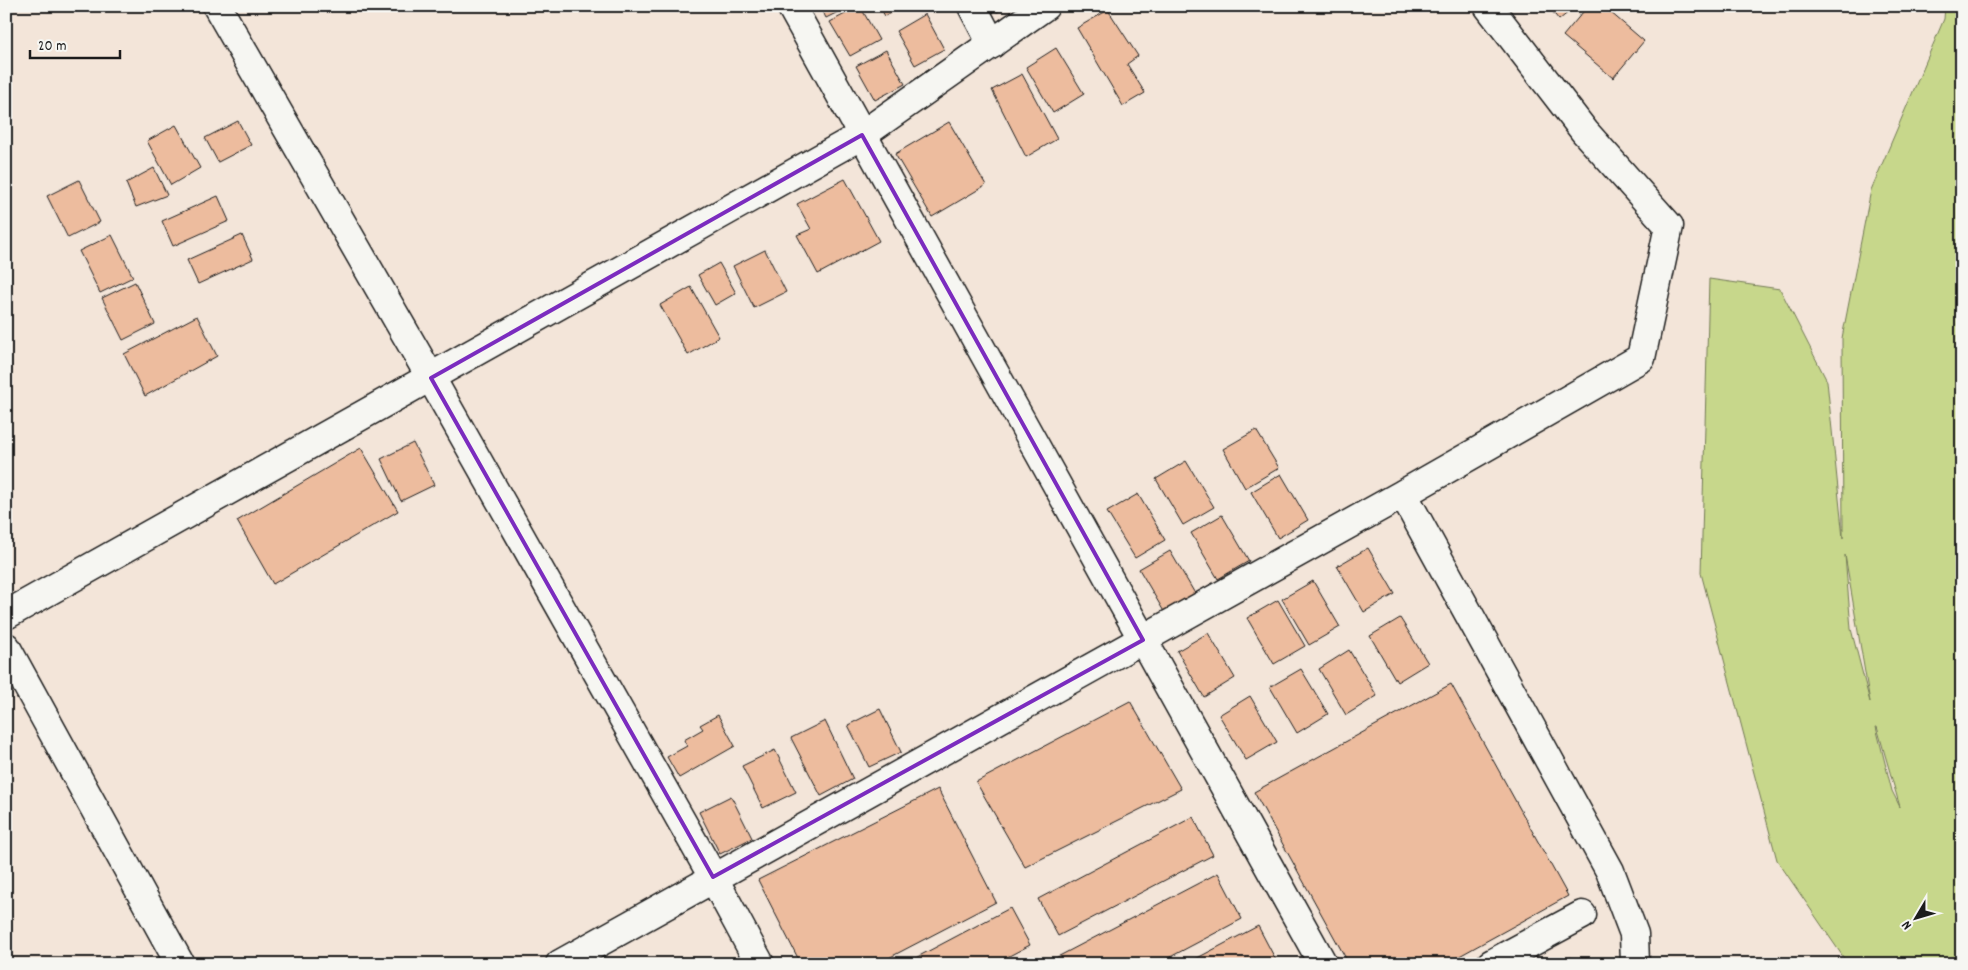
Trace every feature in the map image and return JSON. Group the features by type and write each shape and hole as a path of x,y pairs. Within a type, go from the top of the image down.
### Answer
{"street":[{"path":"217,6 431,378 713,877 760,964"},
{"path":"791,6 1323,964"},
{"path":"972,6 992,44"},
{"path":"6,615 862,135 1045,6"},
{"path":"560,964 713,877 1143,640 1641,358 1669,226 1585,132 1488,6"},
{"path":"1402,494 1610,871 1634,934 1635,964"},
{"path":"6,647 180,964"},
{"path":"1492,964 1582,915"}],"highlighted area":[{"path":"862,135 1143,640 713,877 431,378"}],"green space":[{"path":"1945,6 1962,6 1962,964 1848,964 1777,860 1701,573 1709,279 1780,289 1827,381 1843,538 1842,338 1871,190 1944,19","holes":["1845,555 1870,702 1851,629","1877,727 1900,807 1892,791"]}],"building":[{"path":"820,6 850,6 826,18"},
{"path":"860,6 879,40 850,56 830,22"},
{"path":"879,6 903,6 885,16"},
{"path":"994,6 1008,6 997,12"},
{"path":"1548,6 1576,6 1559,20"},
{"path":"1588,6 1603,6 1644,41 1613,78 1563,36"},
{"path":"1108,10 1138,56 1127,64 1145,93 1123,106 1077,28"},
{"path":"925,14 944,49 915,65 896,31"},
{"path":"1056,48 1084,94 1053,113 1026,67"},
{"path":"886,50 905,84 875,100 856,66"},
{"path":"1022,74 1057,139 1026,157 992,90"},
{"path":"238,121 251,145 218,162 205,138"},
{"path":"949,122 986,185 932,217 895,154"},
{"path":"176,125 200,168 171,185 147,141"},
{"path":"154,168 167,195 136,207 126,183"},
{"path":"845,179 879,241 818,274 797,235 811,229 797,204"},
{"path":"79,180 100,222 68,238 47,196"},
{"path":"218,196 229,221 173,246 162,221"},
{"path":"112,235 133,277 100,293 79,251"},
{"path":"242,235 253,259 198,284 187,260"},
{"path":"765,250 786,292 754,308 733,266"},
{"path":"719,263 736,293 715,305 698,275"},
{"path":"135,282 155,324 123,340 102,298"},
{"path":"691,287 719,337 688,355 660,305"},
{"path":"197,316 217,356 145,396 124,354"},
{"path":"1256,430 1279,468 1245,488 1223,449"},
{"path":"413,443 434,485 401,501 381,459"},
{"path":"361,448 398,511 273,584 237,521"},
{"path":"1186,461 1214,507 1183,525 1156,479"},
{"path":"1281,474 1308,520 1278,538 1251,492"},
{"path":"1138,494 1165,540 1135,558 1107,512"},
{"path":"1222,515 1249,561 1218,579 1191,533"},
{"path":"1368,548 1395,594 1364,612 1337,566"},
{"path":"1170,551 1197,597 1166,615 1139,569"},
{"path":"1313,581 1340,627 1309,645 1282,599"},
{"path":"1278,600 1305,646 1274,664 1247,618"},
{"path":"1400,618 1428,663 1397,682 1370,636"},
{"path":"1208,633 1235,678 1204,697 1177,651"},
{"path":"1349,650 1377,696 1346,715 1319,669"},
{"path":"1301,669 1328,714 1297,733 1270,687"},
{"path":"1451,684 1568,896 1445,964 1349,964 1254,792"},
{"path":"1250,696 1277,742 1246,760 1219,715"},
{"path":"1130,701 1181,789 1025,867 976,782"},
{"path":"880,709 901,752 869,767 848,725"},
{"path":"718,715 735,746 679,778 667,757 687,746 684,740 703,729 700,725"},
{"path":"825,721 853,779 821,796 791,738"},
{"path":"775,750 796,792 763,808 742,766"},
{"path":"938,789 996,902 877,964 801,964 758,880"},
{"path":"731,796 752,838 720,854 699,812"},
{"path":"1193,817 1213,855 1058,936 1038,899"},
{"path":"1218,873 1242,919 1157,964 1044,964"},
{"path":"1010,908 1030,945 994,964 904,964"},
{"path":"1258,926 1278,964 1186,964"},
{"path":"1571,957 1574,964 1557,964"}]}
